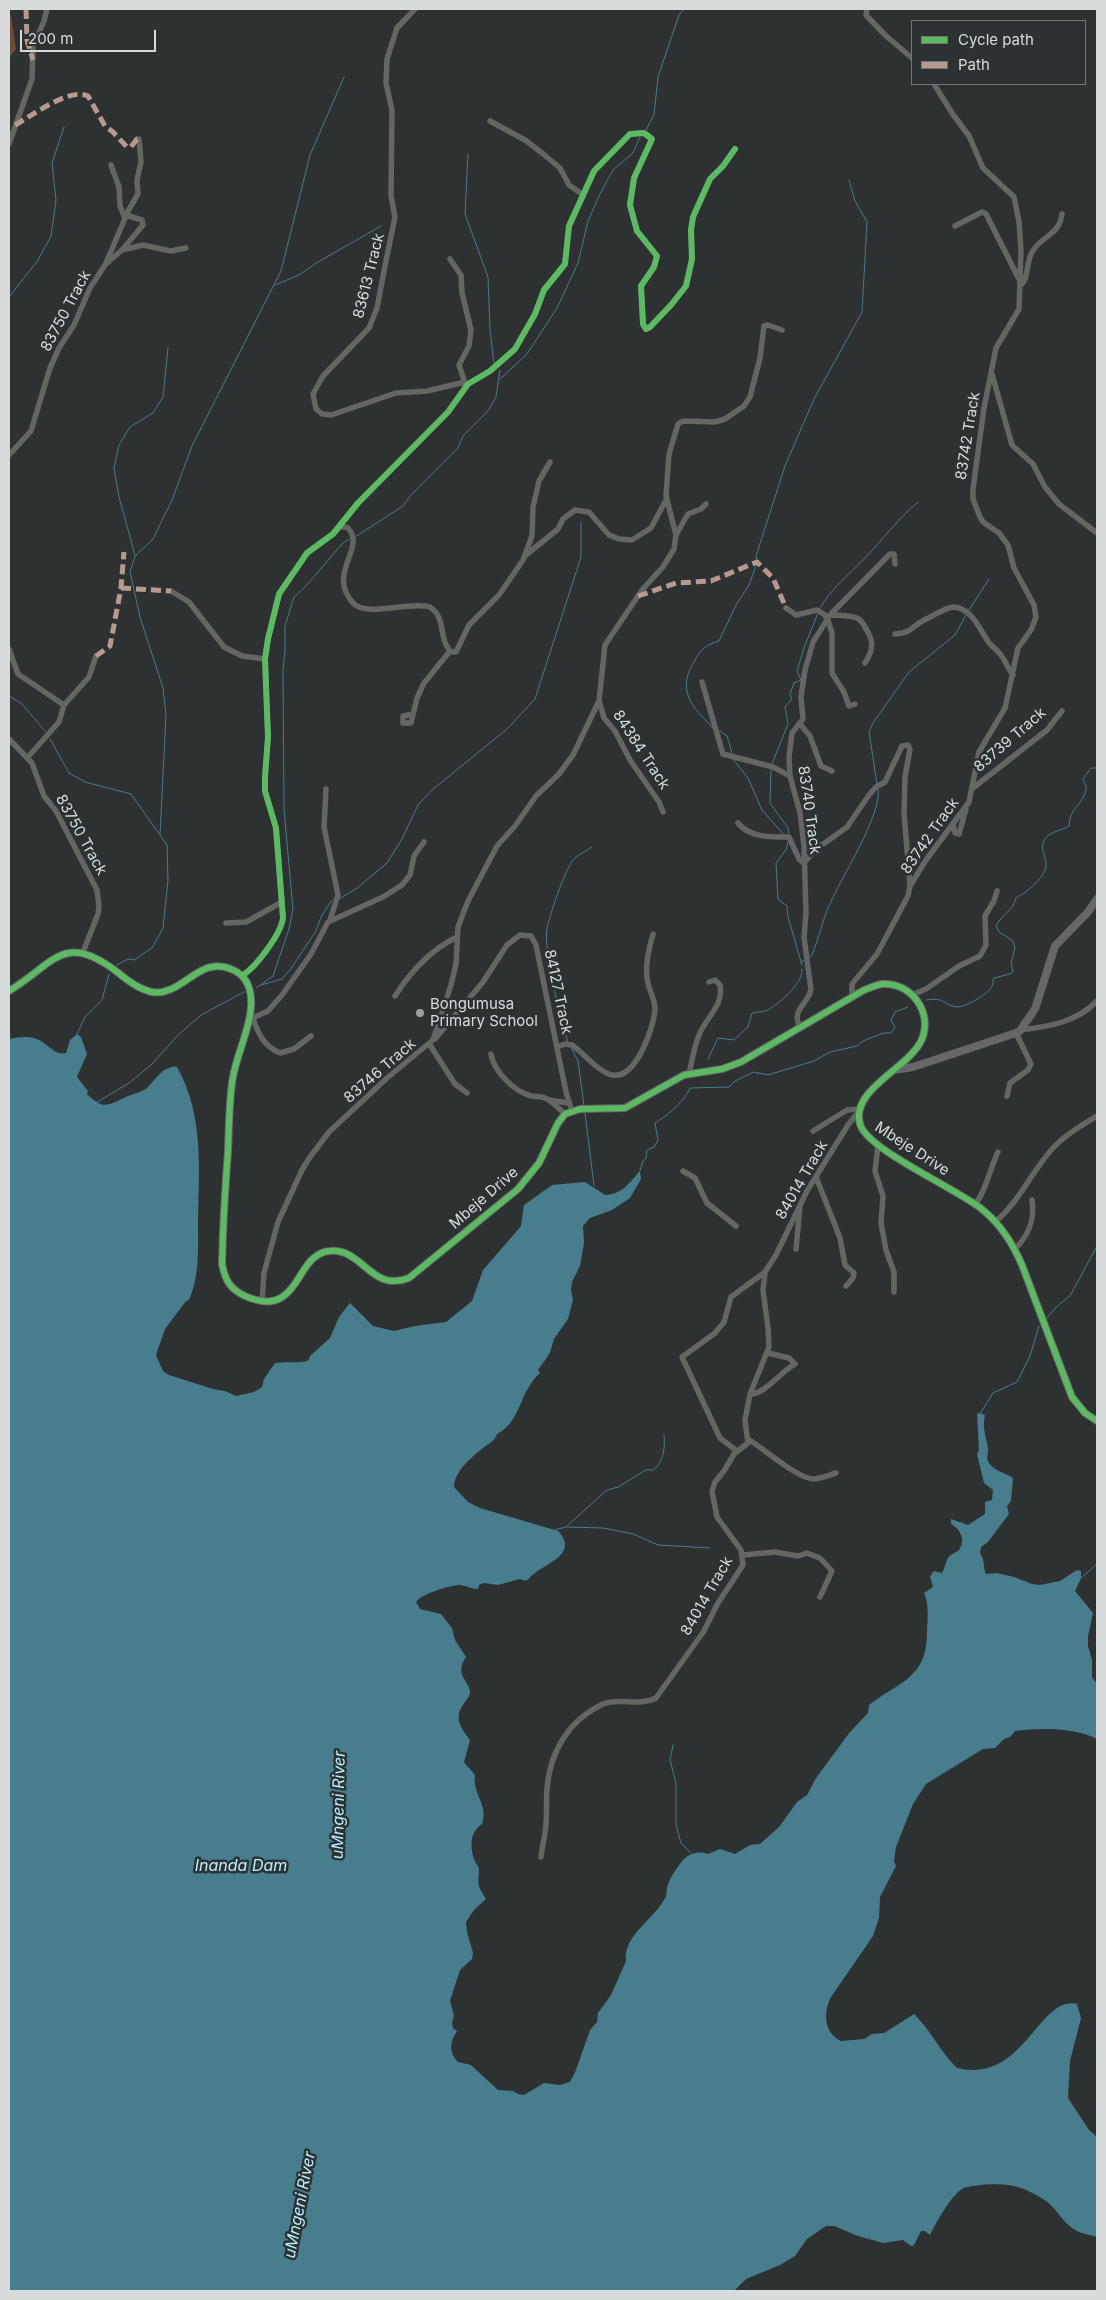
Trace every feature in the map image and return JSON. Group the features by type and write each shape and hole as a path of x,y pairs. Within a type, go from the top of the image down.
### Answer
{"street":[{"path":"9,144 32,79 33,46 47,9"},
{"name":"83613 Track","path":"415,9 397,28 387,59 386,84 392,110 391,196 395,217 376,308 367,331 323,376 316,388 313,399 318,411 322,414 331,415 396,393 427,391 466,384"},
{"path":"866,9 866,16 911,57"},
{"name":"83742 Track","path":"852,996 852,984 877,954 908,896 910,886 926,860 967,806 973,788 979,752 1005,708 1018,648 1034,623 1036,610 1014,568 1004,538 983,522 973,499 974,479 998,343 1017,315 1021,283 1019,222 1014,197 983,168 969,136 935,85"},
{"path":"490,121 518,136 542,153 560,168 569,185 582,194"},
{"path":"243,975 254,966 281,927 283,918 276,828 265,790 268,737 266,659 273,613 282,587 307,553 327,539 340,526 354,507 452,408 466,384 503,361 520,342 535,314 544,290 565,264 568,252 568,231 582,194 594,171 625,138 639,132 651,136 652,143 634,178 630,205 636,231 657,256 654,267 641,286 643,324 644,328 648,329 686,286 692,258 691,230 693,217 710,179 723,166 735,149"},
{"path":"105,265 127,211 138,194 137,180 141,162 139,139"},
{"path":"111,165 119,186 120,206 126,216"},
{"path":"955,226 982,212 986,214 1021,283 1025,279 1026,265 1030,255 1039,243 1059,228 1062,214"},
{"name":"83750 Track","path":"9,455 31,431 38,403 57,353 74,325 90,288 105,265 122,250 143,225 142,220 126,216"},
{"path":"122,250 143,245 171,251 186,248"},
{"path":"450,259 461,275 462,293 471,330 469,346 459,365 466,384"},
{"path":"676,535 666,500 669,454 678,424 683,421 715,422 725,419 740,410 750,397 761,353 764,326 782,330"},
{"path":"992,374 1012,445 1033,464 1046,487 1060,504 1097,534"},
{"path":"525,557 532,536 533,508 538,484 550,462"},
{"path":"413,714 417,698 424,683 450,652 458,651 469,625 498,595 525,557 558,529 563,519 575,510 589,512 609,535 619,539 632,540 651,528 666,500"},
{"name":"83746 Track","path":"262,1301 264,1273 278,1222 310,1157 326,1135 387,1078 431,1043 454,972 457,937 464,911 497,846 516,826 536,796 568,763 598,701 605,645 638,596 669,558 675,544 676,535 688,514 701,509 706,504"},
{"path":"340,526 348,528 353,539 353,548 344,568 343,583 354,604 369,610 410,604 430,607 438,614 445,643 450,652"},
{"name":"83740 Track","path":"800,1028 797,1021 797,1012 809,996 810,990 804,936 806,913 800,813 790,776 790,738 800,724 803,715 801,692 813,642 826,624 827,616 890,554 894,554 895,564"},
{"path":"171,591 189,602 224,646 242,656 266,659"},
{"path":"786,608 796,615 814,610 827,616 844,615 862,621 871,637 872,644 872,652 866,663"},
{"path":"896,634 904,633 917,627 924,620 950,608 959,609 974,619 980,626 990,644 1000,653 1013,675"},
{"path":"827,616 832,633 832,673 844,692 849,706 854,704"},
{"path":"9,649 18,674 64,704"},
{"path":"28,756 56,726 64,704 89,677 96,656"},
{"path":"702,682 723,754 773,767 790,776"},
{"name":"84384 Track","path":"598,701 604,718 615,731 630,760 659,802 663,812"},
{"name":"83739 Track","path":"973,788 980,785 1016,753 1047,730 1062,711"},
{"path":"800,724 810,736 822,766 832,771"},
{"name":"83750 Track","path":"9,739 28,756 35,769 44,796 56,812 97,890 98,914 83,952"},
{"path":"738,823 744,830 756,834 776,839 789,838 798,859 804,864 815,850 847,827 876,787 886,782 902,746 906,745 910,749 905,777 906,796 904,812 910,886"},
{"path":"251,1019 268,1011 282,995 311,954 330,920 338,896 324,827 326,790"},
{"path":"953,824 955,833 959,834 967,806"},
{"path":"330,920 398,889 410,875 414,856 424,842"},
{"path":"912,995 933,986 959,966 980,956 986,945 985,916 994,901 997,890"},
{"path":"1018,1032 1032,1016 1055,946 1088,912 1097,899"},
{"path":"226,923 246,922 282,902"},
{"name":"84127 Track","path":"431,1043 476,992 507,945 523,934 531,936 536,945 568,1103 568,1113"},
{"path":"557,1047 565,1044 572,1045 611,1074 622,1075 631,1068 644,1045 655,1012 647,976 648,953 653,934"},
{"path":"395,996 418,965 446,943 457,937"},
{"path":"9,991 59,955 71,951 95,956 128,980 151,992 172,988 212,966 226,967 243,975 251,1000 251,1019 232,1080 222,1264 224,1277 229,1285 244,1296 262,1301"},
{"path":"689,1074 699,1035 714,1013 719,999 720,984 715,980 710,982"},
{"path":"549,1100 568,1113 625,1108 666,1084 689,1074 722,1069 741,1062 852,996 882,984 900,988 912,995 924,1015 924,1033 915,1051 870,1091 859,1110 847,1110 814,1131"},
{"path":"894,1070 913,1066 1018,1032 1049,1026 1073,1018 1097,1001"},
{"path":"251,1019 258,1035 270,1047 280,1053 294,1049 311,1036"},
{"path":"1007,1096 1010,1083 1028,1070 1030,1064 1018,1032"},
{"path":"431,1043 455,1084 467,1093"},
{"path":"492,1054 494,1066 515,1087 528,1095 568,1103"},
{"name":"Mbeje Drive","path":"859,1110 862,1130 878,1146 975,1204 995,1222 1015,1249 1028,1278 1069,1389 1081,1408 1097,1421"},
{"name":"84014 Track","path":"541,1857 546,1827 550,1762 559,1742 582,1718 602,1705 614,1701 646,1701 656,1698 708,1626 718,1603 744,1565 743,1555 720,1524 715,1511 712,1491 715,1482 737,1451 745,1447 748,1439 745,1420 750,1394 768,1353 768,1328 763,1290 765,1272 776,1255 800,1204 859,1110"},
{"name":"Mbeje Drive","path":"262,1301 278,1299 287,1294 314,1257 326,1251 345,1254 374,1275 389,1282 401,1281 416,1274 468,1228 518,1189 539,1163 558,1122 568,1113"},
{"path":"995,1222 1016,1201 1054,1147 1097,1116"},
{"path":"878,1146 875,1171 883,1196 882,1223 886,1250 894,1272 894,1292"},
{"path":"975,1204 981,1199 991,1165 998,1152"},
{"path":"684,1171 695,1178 707,1203 736,1226"},
{"path":"816,1177 840,1238 845,1265 854,1273 846,1286"},
{"path":"1015,1249 1031,1227 1034,1212 1032,1200"},
{"path":"796,1249 800,1204"},
{"path":"737,1451 720,1438 682,1357 715,1334 724,1322 732,1297 765,1272"},
{"path":"750,1394 763,1390 787,1368 795,1364 789,1358 768,1353"},
{"path":"748,1439 790,1469 806,1477 818,1479 836,1473"},
{"path":"743,1555 759,1552 798,1556 807,1553 820,1558 832,1570 820,1597"}],"shaded area":[{"path":"11,15 16,49 9,58 9,17"}],"water":[{"name":"Inanda Dam","path":"77,1034 81,1037 87,1054 77,1077 88,1091 87,1094 98,1103 111,1104 144,1090 163,1071 172,1067 177,1067 186,1085 196,1123 198,1142 197,1271 189,1300 186,1301 165,1329 156,1355 163,1371 169,1375 236,1396 254,1392 262,1387 264,1379 275,1363 309,1360 310,1356 330,1338 339,1317 350,1303 373,1326 394,1331 446,1322 472,1301 483,1270 521,1226 524,1205 552,1185 585,1182 605,1195 617,1193 640,1171 641,1179 630,1198 612,1210 590,1218 583,1226 584,1243 580,1266 572,1282 573,1300 568,1319 554,1339 550,1353 538,1370 540,1373 528,1389 511,1422 464,1465 455,1481 454,1487 468,1502 480,1508 558,1531 564,1540 565,1547 562,1553 525,1581 520,1579 498,1585 484,1583 479,1585 478,1589 461,1585 454,1586 429,1593 416,1602 420,1609 441,1614 452,1628 455,1640 466,1657 461,1669 470,1693 459,1712 459,1722 470,1740 464,1762 475,1775 476,1788 484,1817 482,1824 473,1835 472,1849 479,1869 479,1885 486,1899 474,1910 466,1922 473,1953 472,1959 460,1970 450,2001 454,2016 453,2028 457,2031 453,2039 451,2051 458,2062 471,2065 498,2090 513,2091 524,2095 544,2083 560,2085 570,2082 590,2030 597,2022 598,2013 611,1995 626,1961 626,1951 630,1943 661,1904 666,1896 670,1879 682,1861 695,1853 708,1854 720,1849 735,1854 750,1845 760,1844 779,1827 797,1802 807,1795 816,1778 850,1732 868,1713 869,1705 900,1684 916,1670 922,1661 925,1650 928,1614 924,1593 933,1587 930,1576 934,1571 942,1573 948,1558 959,1550 962,1545 961,1534 951,1524 951,1519 968,1525 985,1514 985,1502 992,1500 993,1490 984,1483 977,1454 979,1450 977,1414 985,1415 984,1428 988,1448 988,1461 991,1466 1013,1478 1011,1501 1007,1506 1009,1514 988,1542 981,1547 980,1553 983,1558 986,1574 997,1573 1040,1585 1060,1581 1077,1570 1081,1571 1081,1578 1075,1591 1093,1613 1088,1646 1092,1660 1092,1677 1097,1684 1097,1739 1067,1730 1035,1729 1015,1731 995,1748 983,1749 926,1784 913,1804 896,1847 894,1861 896,1866 880,1897 879,1918 873,1936 831,1997 826,2016 831,2033 841,2041 864,2039 872,2034 884,2033 914,2014 957,2068 980,2069 999,2063 1015,2052 1051,2012 1063,2005 1077,2004 1081,2018 1070,2061 1068,2098 1089,2130 1097,2137 1097,2237 1081,2233 1072,2228 1050,2204 1029,2191 1015,2186 991,2184 962,2189 948,2204 930,2235 925,2231 921,2231 914,2245 911,2246 903,2240 883,2243 858,2236 834,2226 826,2226 807,2239 795,2256 780,2265 746,2279 734,2291 9,2291 9,1039 34,1038 58,1053 66,1053 70,1040"}],"waterway":[{"path":"9,9 9,14"},
{"path":"646,130 654,115 658,77 679,15 684,9"},
{"path":"160,835 166,715 163,688 140,617 130,572 135,556 153,539 172,500 192,446 281,271 310,155 344,77"},
{"path":"9,297 38,260 51,236 56,200 52,163 64,127"},
{"path":"500,379 527,354 557,308 578,263 588,221 600,194 613,170 633,153 640,137"},
{"path":"468,154 465,214 488,277 490,330 494,363"},
{"path":"757,562 756,556 785,466 814,399 862,312 867,222 855,201 849,180"},
{"path":"275,285 299,275 381,226"},
{"path":"135,555 119,497 114,468 119,445 130,427 153,413 163,397 168,348"},
{"path":"355,537 403,506 411,495 458,448 463,436 488,411 496,397 500,370"},
{"path":"819,610 834,589 918,502"},
{"path":"339,899 357,888 387,863 402,839 418,805 432,790 507,729 535,699 581,557 581,522"},
{"path":"256,988 273,976 289,929 293,909 284,810 283,670 285,626 294,597 306,586 342,544 349,539"},
{"path":"713,728 698,712 689,697 687,689 689,671 700,653 708,645 719,641 736,605 749,585 757,563"},
{"path":"969,610 989,579"},
{"path":"772,764 788,724 785,707 792,699 790,694 794,683 801,680 797,671 818,613"},
{"path":"877,784 869,732 873,723 909,672 955,635 966,615"},
{"path":"9,696 22,704 46,732"},
{"path":"720,731 727,736 732,753"},
{"path":"50,739 69,773 85,782 131,794 167,845 168,880 163,928 152,948 134,960 128,959 117,965"},
{"path":"733,759 748,778 762,810 784,835"},
{"path":"926,1000 937,999 952,1006 962,1006 986,993 992,986 994,978 1010,974 1013,971 1011,963 1015,948 1013,941 999,932 996,926 1016,898 1041,878 1046,867 1043,850 1045,839 1050,834 1069,826 1071,815 1086,790 1083,779 1091,768 1097,768"},
{"path":"771,769 770,803 788,828 789,834"},
{"path":"808,958 812,955 835,892 868,829 878,799 878,788"},
{"path":"788,842 786,850 776,863 778,899 787,906 788,917 802,965"},
{"path":"568,1042 550,967 546,938 547,929 569,866 577,856 592,847"},
{"path":"261,985 282,979 290,970 316,931 321,917 332,900"},
{"path":"801,962 805,960"},
{"path":"708,1059 718,1038 734,1040 748,1027 752,1013 768,1010 785,997 799,980 802,969"},
{"path":"77,1034 85,1017 102,1000 109,974"},
{"path":"96,1103 129,1083 152,1064 177,1036 201,1015 244,992"},
{"path":"640,1171 646,1158 647,1150 654,1147 658,1140 655,1123 675,1108 690,1088 729,1087 735,1081 754,1072 768,1075 814,1061 830,1052 857,1046 863,1041 883,1033 891,1033 895,1027 891,1020 895,1012 908,1007"},
{"path":"571,1047 578,1061 584,1106"},
{"path":"585,1113 594,1186"},
{"path":"1047,1318 1056,1307 1070,1296 1097,1246"},
{"path":"980,1414 993,1393 1017,1382 1030,1356 1039,1326"},
{"path":"567,1526 607,1490 618,1487 646,1470 653,1470 657,1467 663,1454 664,1435"},
{"path":"554,1530 566,1527 603,1528 633,1534 658,1545 710,1548"},
{"path":"1081,1578 1097,1564"},
{"path":"673,1745 670,1760 676,1783 676,1825 681,1843 691,1853"}],"marked path":[{"path":"26,9 27,40 33,60"},
{"path":"15,125 61,99 80,94 88,96 105,126 127,147 131,147 139,139"},
{"path":"96,656 110,646 121,588 124,552"},
{"path":"638,596 676,583 711,581 757,562 773,578 786,608"},
{"path":"121,588 171,591"}],"cycle path":[{"path":"243,975 267,950 278,933 283,918 276,828 265,791 268,737 265,659 279,594 307,553 333,534 358,503 448,412 468,384 490,371 515,349 535,314 544,290 565,264 569,226 594,171 630,134 644,133 652,139 634,178 630,205 637,231 657,256 654,267 641,286 643,324 646,329 671,305 686,286 692,259 691,230 693,217 710,179 723,166 735,149"},
{"path":"9,991 49,962 71,953 83,953 98,959 142,989 152,992 163,992 172,989 209,967 220,966 231,969 243,977 249,989 251,1008 231,1091 222,1264 225,1275 232,1287 245,1296 263,1301 277,1300 287,1293 309,1262 318,1255 330,1251 341,1252 351,1256 385,1280 396,1281 409,1278 518,1189 539,1163 558,1123 565,1114 580,1109 625,1108 684,1075 722,1069 741,1062 864,990 882,984 902,988 910,993 922,1009 925,1029 922,1039 906,1060 872,1089 859,1111 860,1124 866,1134 895,1157 971,1201 983,1210 1000,1228 1022,1265 1072,1397 1085,1413 1097,1421"}],"place":[{"name":"Bongumusa Primary School","path":"420,1013"}],"water label":[{"name":"uMngeni River","path":"339,1805"},
{"name":"uMngeni River","path":"300,2205"}]}
